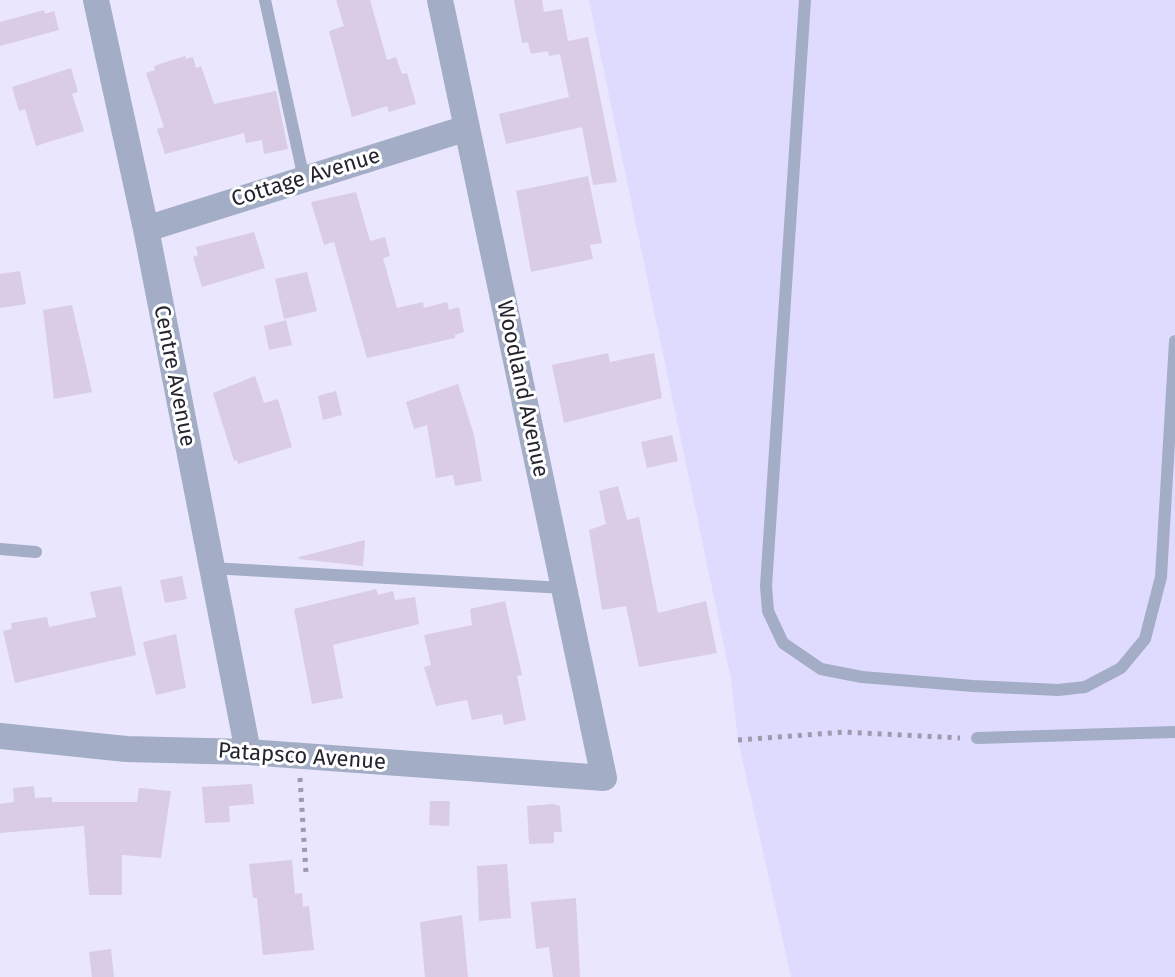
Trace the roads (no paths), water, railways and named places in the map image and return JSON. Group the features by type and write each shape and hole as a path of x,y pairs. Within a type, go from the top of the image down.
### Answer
{"street":[{"name":"Centre Avenue","path":"96,0 146,229 248,752"},
{"name":"Woodland Avenue","path":"440,0 604,778"},
{"name":"Cottage Avenue","path":"146,229 467,128"},
{"name":"Patapsco Avenue","path":"0,736 126,749 248,752 604,778"}],"lane":[{"path":"265,0 304,179"},
{"path":"805,0 766,586 768,611 783,643 821,669 862,677 973,686 1058,690 1085,687 1121,668 1145,639 1161,577 1175,341"},
{"path":"0,549 36,552"},
{"path":"211,568 564,588"},
{"path":"977,738 1175,732"}]}
